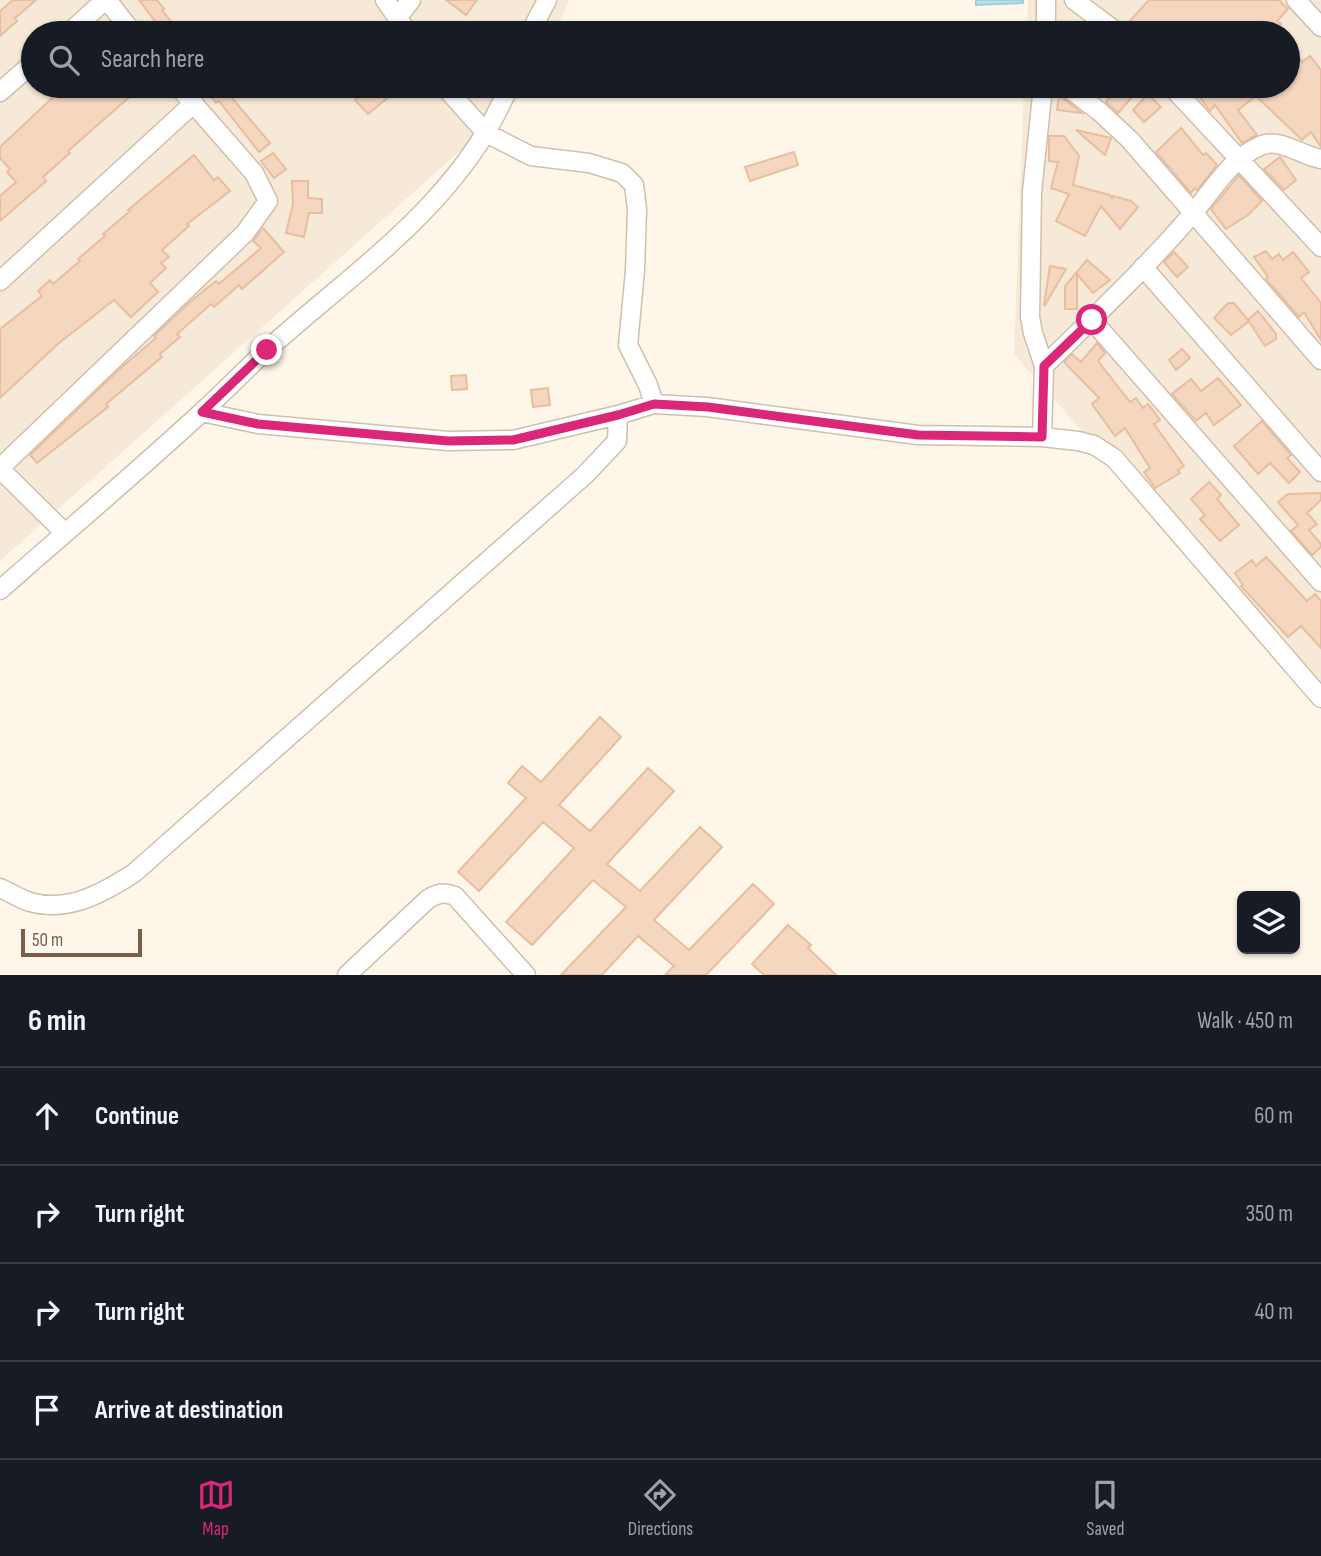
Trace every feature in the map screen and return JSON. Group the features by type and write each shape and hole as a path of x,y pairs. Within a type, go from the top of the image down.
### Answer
{"street":[{"path":"82,21 106,0 123,21"},
{"path":"385,0 400,21"},
{"path":"398,17 411,0"},
{"path":"536,21 547,0"},
{"path":"1046,0 1046,21"},
{"path":"1074,0 1102,21"},
{"path":"1296,0 1321,27"},
{"path":"0,92 21,74"},
{"path":"65,533 0,468 245,233 268,201 254,173 189,98"},
{"path":"455,98 486,133 531,156 589,163 622,173 634,185 635,271 628,345 648,384 654,404"},
{"path":"0,590 202,412 267,350 417,220 440,196 486,133 503,98"},
{"path":"1042,98 1032,192 1030,317 1032,333 1044,366 1042,437"},
{"path":"1082,98 1130,140 1321,360"},
{"path":"1182,98 1321,247"},
{"path":"0,281 194,103"},
{"path":"1044,366 1143,267 1194,212 1230,167 1261,145 1275,143 1321,159"},
{"path":"1143,267 1321,472"},
{"path":"1092,320 1321,582"},
{"path":"202,412 258,424 448,441 513,440 654,404 708,407 918,435 1042,437 1094,445 1114,458 1321,698"},
{"path":"0,888 29,902 52,906 105,892 134,873 584,475 617,441 618,415"},
{"path":"347,975 428,899 437,893 446,893 455,896 526,975"}],"shaded area":[{"path":"0,0 569,0 559,21 21,21 21,98 519,98 0,561"},
{"path":"1028,0 1321,0 1321,702 1014,354 1024,98 1300,98 1300,21 1027,21"}],"water":[{"path":"976,0 1023,0 1023,3 976,5"}],"building":[{"path":"13,0 36,0 15,18 17,21 0,36 0,11"},
{"path":"139,0 157,0 171,21 155,21"},
{"path":"446,0 477,0 466,15"},
{"path":"1149,0 1279,0 1288,9 1277,21 1130,21"},
{"path":"1310,56 1321,70 1321,147 1311,132 1302,140 1258,98 1300,98 1300,59 1302,62"},
{"path":"52,98 128,98 68,151 70,153 43,177 46,181 0,221 0,196 16,182 7,172 10,169 0,158 0,147"},
{"path":"212,98 232,98 270,143 259,152 219,101 216,103"},
{"path":"357,98 387,98 368,114 355,100"},
{"path":"1059,98 1063,98 1082,113 1057,110"},
{"path":"1109,98 1131,98 1118,113 1106,102"},
{"path":"1144,98 1152,98 1161,107 1144,122 1133,110"},
{"path":"1200,98 1253,98 1238,110 1257,135 1242,143 1215,105 1210,111"},
{"path":"1181,128 1203,155 1206,153 1217,165 1197,190 1195,188 1191,193 1156,152"},
{"path":"1076,130 1111,138 1105,155"},
{"path":"1049,136 1064,136 1079,156 1073,185 1110,195 1112,198 1113,196 1131,201 1138,207 1120,229 1101,206 1085,236 1056,221 1069,194 1051,188 1058,162 1049,161"},
{"path":"794,152 798,165 750,181 745,167"},
{"path":"273,153 286,169 274,178 261,161"},
{"path":"194,155 214,180 218,177 230,191 187,224 189,226 162,250 169,257 161,263 166,268 150,283 158,292 131,317 114,300 59,343 0,398 0,329 42,296 38,291 50,280 53,284 80,261 78,259 105,236 103,234 130,211 128,210"},
{"path":"1280,157 1296,180 1284,190 1264,169"},
{"path":"1239,175 1262,201 1248,215 1226,229 1211,209"},
{"path":"292,181 308,181 308,198 322,199 322,213 309,213 304,237 286,233 293,204"},
{"path":"263,228 284,252 242,289 239,285 214,307 211,304 177,334 180,337 160,354 162,357 106,404 108,407 37,463 30,455 156,338 154,336 191,301 216,281 219,284 261,248 253,241"},
{"path":"1266,251 1272,259 1279,254 1283,260 1293,252 1309,272 1301,278 1321,303 1321,340 1304,312 1299,317 1266,279 1268,277 1254,257"},
{"path":"1174,252 1188,267 1177,277 1164,262"},
{"path":"1087,260 1110,280 1093,293 1077,274 1077,309 1065,309 1065,286"},
{"path":"1050,266 1066,269 1044,305"},
{"path":"1228,303 1234,303 1249,321 1231,335 1214,318"},
{"path":"1258,311 1276,334 1276,339 1265,346 1248,320"},
{"path":"1097,343 1105,353 1098,361 1130,402 1136,398 1143,408 1148,404 1160,420 1154,424 1184,466 1178,470 1180,473 1155,488 1144,472 1150,468 1125,428 1115,436 1092,404 1099,398 1064,362 1072,354 1081,362"},
{"path":"1182,349 1190,358 1176,370 1169,360"},
{"path":"466,375 467,389 452,390 451,376"},
{"path":"1218,378 1241,405 1214,425 1206,413 1196,421 1172,394 1191,379 1201,391"},
{"path":"548,388 550,405 533,407 531,390"},
{"path":"1262,421 1291,455 1287,458 1300,472 1289,483 1270,463 1258,474 1234,446"},
{"path":"1209,482 1221,495 1217,499 1239,525 1220,541 1200,519 1205,515 1191,499"},
{"path":"1321,493 1321,500 1307,513 1317,524 1309,530 1321,544 1312,555 1291,531 1298,525 1278,502 1288,494"},
{"path":"1266,557 1307,601 1315,594 1321,601 1321,648 1301,626 1288,637 1241,586 1243,585 1235,573 1252,560 1256,566"},
{"path":"600,717 621,737 559,805 590,831 648,768 674,791 607,864 640,891 700,827 722,847 654,920 689,950 753,884 774,904 706,975 665,975 674,966 638,936 602,975 561,975 626,907 593,880 532,945 506,922 574,848 543,822 479,891 458,872 526,798 508,783 522,766 541,782"},
{"path":"788,925 811,945 808,948 836,975 764,975 752,964"}],"route":[{"path":"267,350 202,412 258,424 448,441 513,440 654,404 708,407 918,435 1042,437 1044,366 1092,320"}]}
